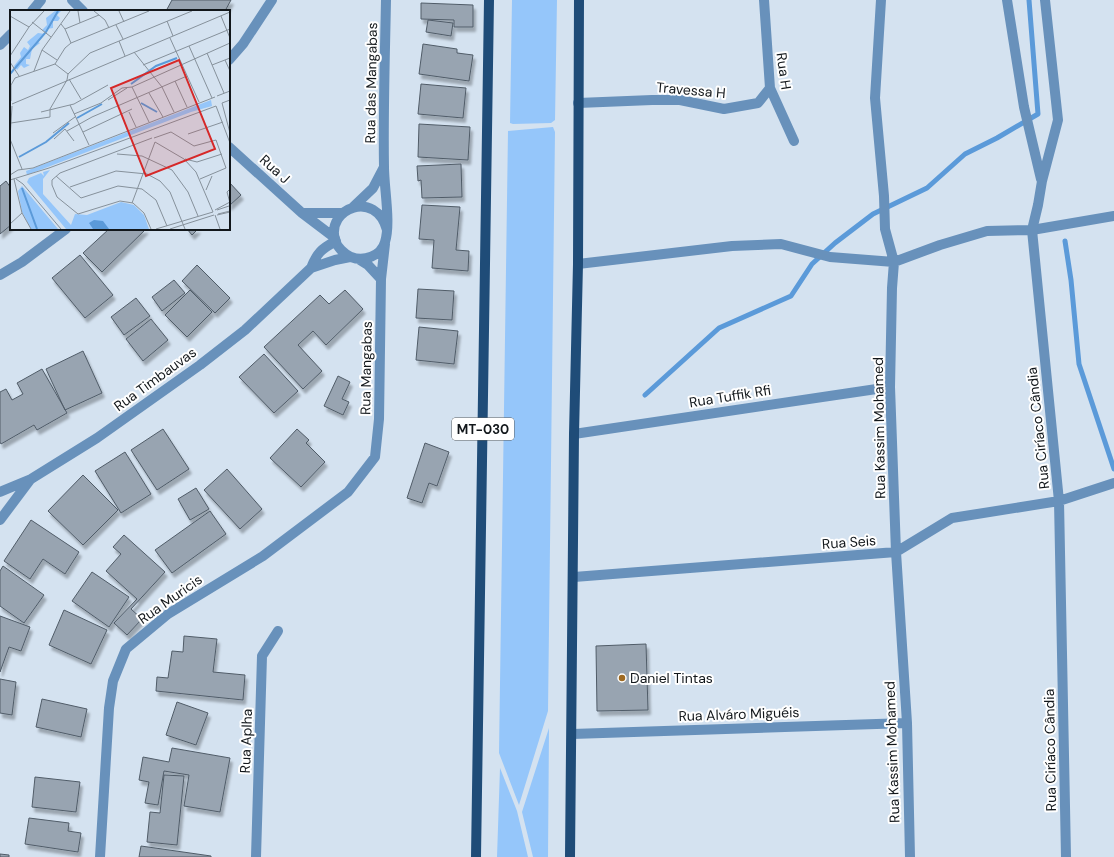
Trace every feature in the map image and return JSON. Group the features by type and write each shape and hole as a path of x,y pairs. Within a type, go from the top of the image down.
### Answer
{"main road":[{"name":"MT-030","path":"476,857 489,0"},
{"path":"570,857 574,577 574,434 578,264 579,0"}],"street":[{"path":"33,10 41,0"},
{"path":"72,0 82,10"},
{"path":"230,59 243,44 272,0"},
{"name":"Rua das Mangabas","path":"386,0 384,167 388,230"},
{"name":"Rua H","path":"764,0 770,88 794,141"},
{"name":"Rua Kassim Mohamed","path":"881,0 875,98 884,196 885,229 894,262 890,387 896,552 907,723 910,857"},
{"path":"1007,0 1024,108 1042,181"},
{"name":"Rua Ciríaco Cândia","path":"1045,0 1058,120 1042,181 1032,230 1059,501 1066,857"},
{"path":"0,45 10,35"},
{"name":"Travessa H","path":"578,103 680,100 724,109 758,103 770,88"},
{"name":"Rua J","path":"230,148 302,213 335,240"},
{"path":"381,279 368,265 341,251 335,240 334,229 337,220 343,213 353,207 373,188 384,167"},
{"path":"353,207 363,206 372,208 380,214 385,221 388,230 385,244 379,252 370,258 360,260"},
{"path":"302,213 343,213"},
{"path":"578,264 732,246 781,244 830,257 894,262 940,245 987,231 1032,230 1114,216"},
{"path":"0,275 22,262 65,230"},
{"path":"311,268 316,255 324,247 335,240"},
{"name":"Rua Mangabas","path":"375,457 379,419 381,279 385,244"},
{"path":"311,268 350,257"},
{"name":"Rua Timbauvas","path":"0,492 31,479 97,438 200,365 244,330 311,268"},
{"name":"Rua Tuffik Rfi","path":"574,434 890,387"},
{"name":"Rua Muricis","path":"100,857 109,708 113,681 126,649 168,614 263,556 348,492 375,457"},
{"path":"0,520 31,479"},
{"name":"Rua Seis","path":"574,577 896,552 952,518 1059,501 1111,484"},
{"name":"Rua Aplha","path":"256,857 262,656 278,631"},
{"name":"Rua Alváro Miguéis","path":"572,734 907,723"}],"shaded area":[{"path":"512,0 557,0 555,120 551,123 510,123"},
{"path":"553,127 555,132 548,711 519,805 499,753 508,131"},
{"path":"549,728 548,857 533,857 522,812"},
{"path":"500,768 517,811 528,857 497,857"}],"building":[{"path":"172,0 231,0 226,10 167,10"},
{"path":"421,3 473,5 473,27 454,27 454,20 421,19"},
{"path":"428,20 453,23 451,36 426,32"},
{"path":"423,44 457,49 457,53 473,55 469,81 419,74"},
{"path":"421,84 466,88 463,118 418,114"},
{"path":"419,124 470,127 468,160 418,157"},
{"path":"461,164 462,197 422,198 421,180 418,181 417,166"},
{"path":"6,181 10,187 10,226 0,234 0,186"},
{"path":"230,183 241,195 230,205"},
{"path":"422,205 460,207 456,250 469,251 468,271 432,268 434,240 419,239"},
{"path":"108,230 145,230 102,272 83,253"},
{"path":"188,230 197,230 192,235"},
{"path":"80,255 113,295 85,318 52,278"},
{"path":"197,265 230,298 215,313 182,281"},
{"path":"174,280 185,293 162,311 152,297"},
{"path":"418,289 454,291 452,320 416,318"},
{"path":"190,290 212,312 187,337 165,315"},
{"path":"345,290 363,309 326,345 313,331 298,345 322,371 303,389 264,347 320,295 329,304"},
{"path":"136,298 150,316 124,335 111,317"},
{"path":"151,319 168,340 143,361 126,339"},
{"path":"419,327 458,331 454,364 416,360"},
{"path":"83,351 102,393 65,410 46,369"},
{"path":"264,354 298,391 274,413 239,377"},
{"path":"42,369 67,413 37,430 34,425 1,444 0,392 6,389 12,400 23,394 17,383"},
{"path":"338,376 350,382 342,399 349,402 343,415 324,406"},
{"path":"163,429 189,469 157,490 131,450"},
{"path":"297,429 309,440 306,443 325,462 301,487 270,458"},
{"path":"425,443 449,452 437,486 429,483 422,503 407,498"},
{"path":"125,452 151,494 121,513 95,471"},
{"path":"227,469 262,509 240,529 204,490"},
{"path":"83,475 118,510 83,545 48,511"},
{"path":"196,488 209,509 190,520 178,499"},
{"path":"210,511 226,534 172,573 155,550"},
{"path":"31,520 79,552 65,574 43,559 30,579 4,561"},
{"path":"124,535 165,572 131,609 142,619 127,635 114,623 137,599 106,571 121,554 113,547"},
{"path":"3,566 44,595 24,623 0,606 0,571"},
{"path":"92,572 129,597 109,627 72,601"},
{"path":"64,610 107,630 91,664 49,645"},
{"path":"0,616 30,627 21,651 9,647 0,672"},
{"path":"184,636 217,639 213,672 245,675 243,700 156,691 157,677 168,678 172,651 183,652"},
{"name":"Daniel Tintas","path":"646,644 648,710 597,711 596,646"},
{"path":"0,679 16,682 12,715 0,713"},
{"path":"42,699 87,709 81,737 36,727"},
{"path":"177,702 208,713 196,745 166,735"},
{"path":"172,748 230,758 220,812 184,806 189,775 164,771 158,805 145,803 149,782 139,780 143,757 169,762"},
{"path":"164,775 184,776 177,845 147,842 150,812 160,813"},
{"path":"35,777 80,782 76,812 32,807"},
{"path":"29,818 69,823 68,831 81,833 78,852 25,844"},
{"path":"141,846 211,856 211,857 139,857"},
{"path":"0,854 9,855 9,857 0,857"}],"waterway":[{"path":"645,395 719,328 791,296 812,264 835,243 873,214 927,188 965,154 997,138 1038,114 1029,0"},
{"path":"1065,241 1071,280 1079,364 1114,469"}],"place":[{"name":"Daniel Tintas","path":"622,678"}]}
